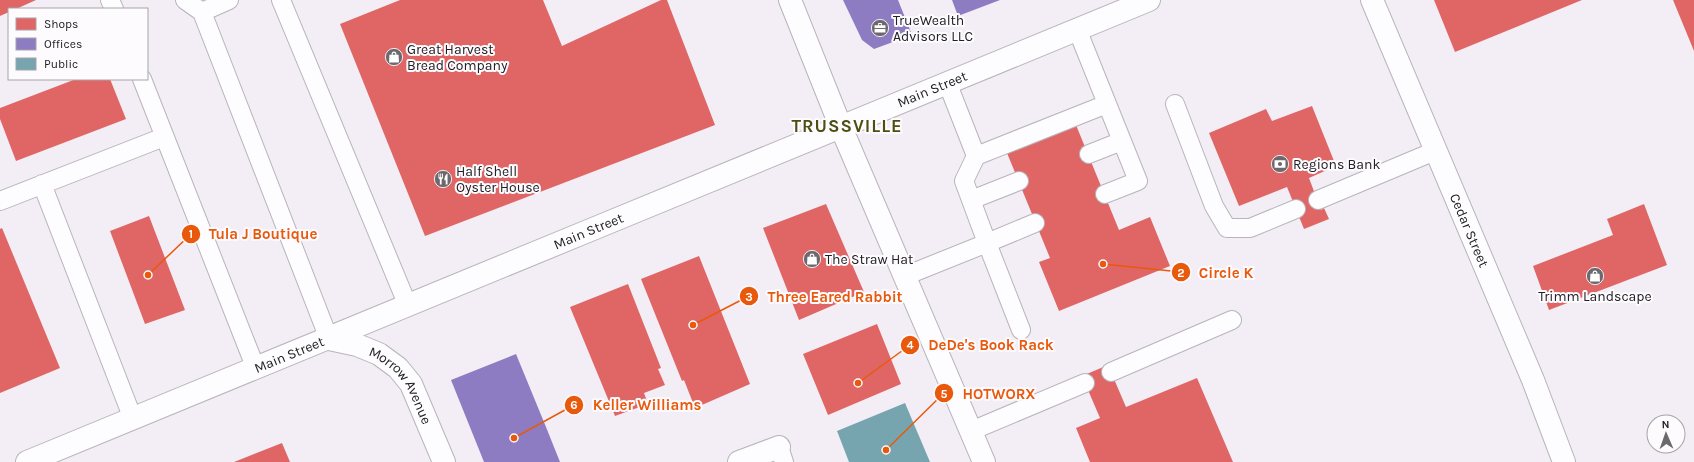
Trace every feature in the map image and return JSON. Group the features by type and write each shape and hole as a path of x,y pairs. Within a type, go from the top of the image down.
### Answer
{"main road":[{"path":"790,0 840,125 984,462"},
{"name":"Cedar Street","path":"1372,0 1533,380 1564,462"},
{"name":"Main Street","path":"27,462 329,339 840,125 1077,29 1141,1"},
{"name":"Morrow Avenue","path":"329,339 357,345 379,354 398,368 411,384 444,462"},
{"path":"739,462 782,454"}],"lane":[{"path":"186,0 202,12 329,339"},
{"path":"202,12 229,0"},
{"path":"281,0 408,306"},
{"path":"1077,29 1138,181 1104,194"},
{"path":"142,80 256,369"},
{"path":"947,82 976,156"},
{"path":"1021,330 964,181 976,156 1107,104"},
{"path":"1175,104 1214,206 1227,228 1250,228 1296,209"},
{"path":"0,201 164,137"},
{"path":"1088,154 1122,142"},
{"path":"1318,200 1435,151"},
{"path":"971,200 1019,181"},
{"path":"42,184 133,419"},
{"path":"905,276 1036,223"},
{"path":"1111,372 1232,320"},
{"path":"971,431 1085,383"}],"building: Shops":[{"path":"0,0 36,0 18,8 8,8 8,12 0,16"},
{"path":"400,0 543,0 562,46 661,0 667,0 715,125 425,236 340,24"},
{"path":"1434,0 1582,0 1455,52"},
{"path":"1673,0 1694,0 1694,51"},
{"path":"73,80 110,80 126,119 16,161 0,119 0,108"},
{"path":"1312,106 1336,166 1309,178 1321,210 1324,208 1329,219 1304,229 1287,187 1239,206 1209,133 1266,109 1272,121"},
{"path":"1076,125 1119,230 1150,217 1170,266 1059,311 1039,262 1050,258 1007,153"},
{"path":"826,204 864,292 799,320 763,228"},
{"path":"1644,204 1667,265 1549,310 1533,266 1613,235 1607,219"},
{"path":"149,216 185,310 145,324 110,231"},
{"path":"2,228 60,368 0,393 0,229"},
{"path":"699,256 750,384 695,408 684,380 682,381 641,279"},
{"path":"628,284 661,368 658,369 665,385 644,393 648,404 615,416 570,307"},
{"path":"877,324 901,384 828,415 803,354"},
{"path":"1108,365 1126,407 1197,378 1233,462 1090,462 1076,428 1100,418 1082,376"},
{"path":"282,443 290,462 234,462"}],"building: Offices":[{"path":"843,0 898,0 912,35 874,49 862,40"},
{"path":"952,0 1000,0 958,16"},
{"path":"516,354 560,462 484,462 451,380"}],"building: Public":[{"path":"905,403 930,462 849,462 837,431"}],"place":[{"name":"TrueWealth Advisors LLC","path":"880,28"},
{"name":"Great Harvest Bread Company","path":"394,57"},
{"name":"Regions Bank","path":"1280,164"},
{"name":"Half Shell Oyster House","path":"443,179"},
{"name":"The Straw Hat","path":"812,259"},
{"name":"Circle K","path":"1103,264"},
{"name":"Tula J Boutique","path":"148,275"},
{"name":"Trimm Landscape","path":"1595,276"},
{"name":"Three Eared Rabbit","path":"693,325"},
{"name":"DeDe's Book Rack","path":"858,383"},
{"name":"Keller Williams","path":"514,438"},
{"name":"HOTWORX","path":"886,450"}],"district":[{"name":"TRUSSVILLE","path":"847,126"}]}
